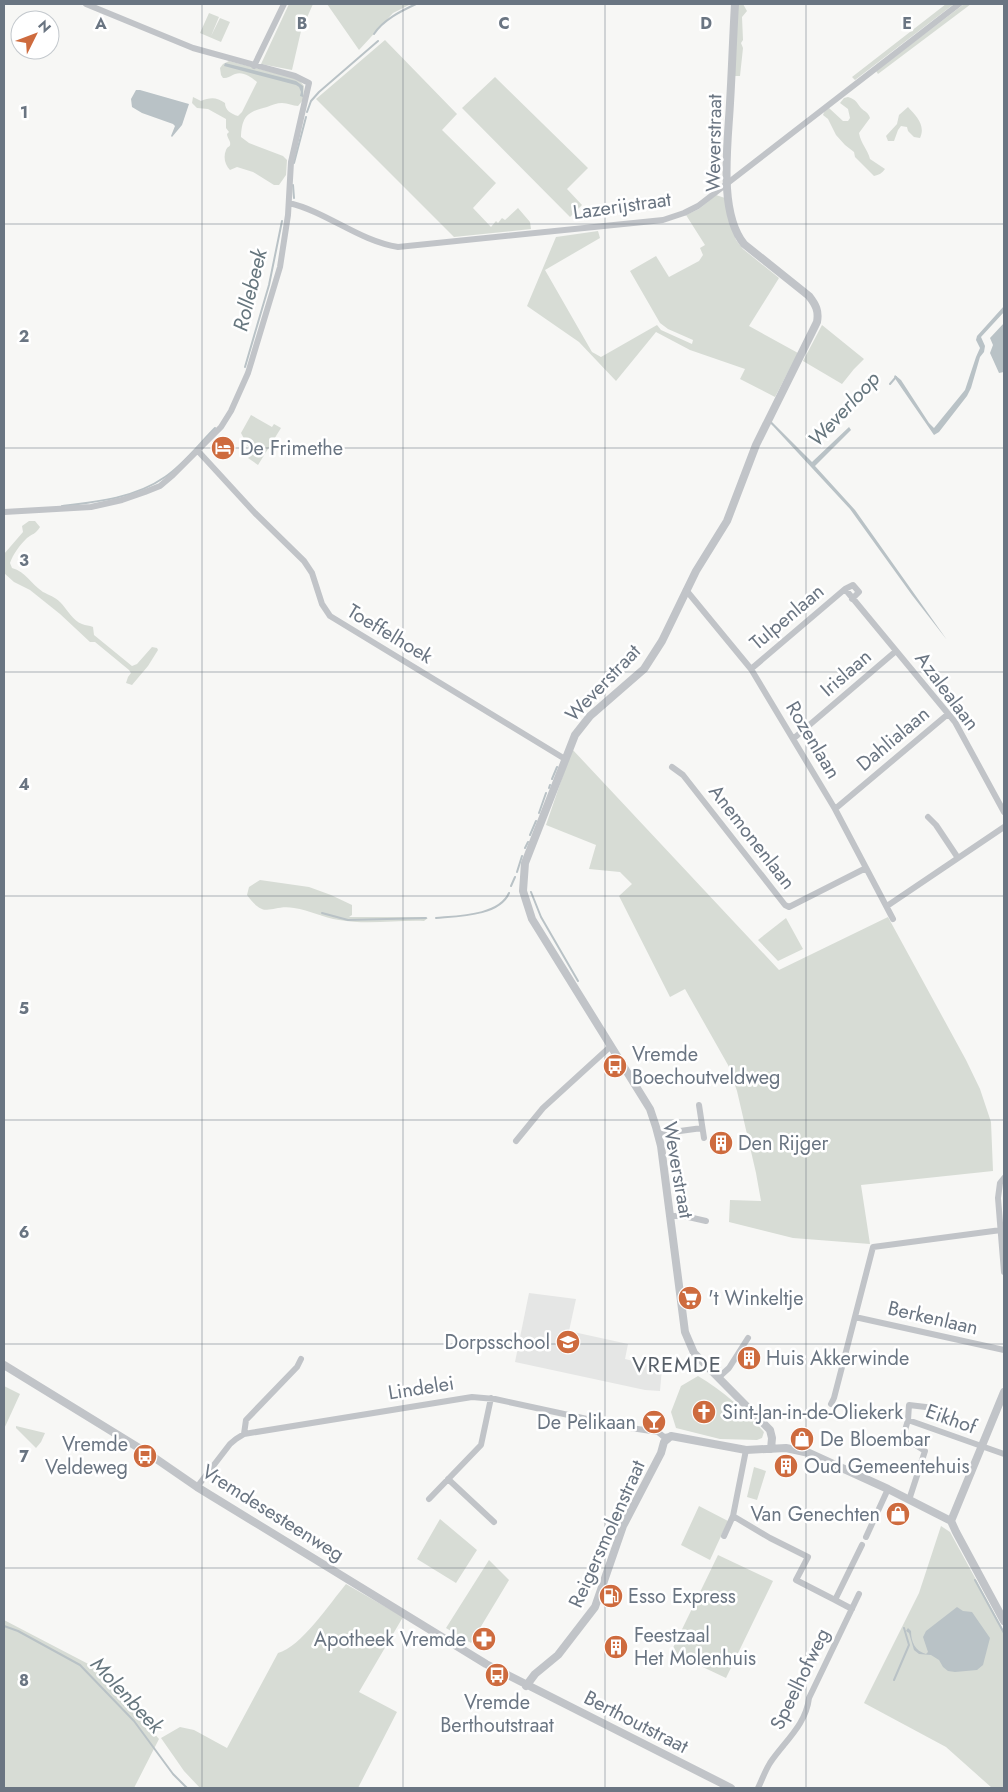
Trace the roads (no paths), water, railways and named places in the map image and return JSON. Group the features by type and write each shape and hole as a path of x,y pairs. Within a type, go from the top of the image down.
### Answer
{"street":[{"path":"4,512 91,507 122,500 160,486 221,428 231,411 248,372 280,267 289,203 291,162 309,83 295,76 192,48 86,4"},
{"path":"254,66 284,4"},
{"name":"Weverstraat","path":"718,1378 694,1353 685,1332 658,1134 650,1109 532,919 523,891 525,863 575,735 582,724 644,669 662,642 686,590 727,520 756,445 815,329 818,315 816,306 809,296 744,244 737,236 732,218 726,184 735,4"},
{"name":"Lazerijstraat","path":"289,203 317,212 380,243 398,247 662,220 698,206 959,4"},
{"name":"Toeffelhoek","path":"198,451 255,513 304,561 312,573 322,604 330,616 565,759"},
{"name":"Azalealaan","path":"844,589 853,585 859,592 852,599 955,722 1004,812"},
{"name":"Tulpenlaan","path":"751,669 844,589"},
{"name":"Rozenlaan","path":"686,590 751,669 835,809 893,919"},
{"name":"Irislaan","path":"794,739 896,651"},
{"name":"Dahlialaan","path":"835,809 948,714"},
{"name":"Anemonenlaan","path":"672,766 683,776 785,905 789,907 866,868"},
{"path":"928,817 958,858"},
{"path":"887,906 1004,827"},
{"path":"516,1141 543,1108 611,1046"},
{"path":"699,1105 704,1138"},
{"path":"658,1134 702,1128"},
{"path":"1004,1178 1000,1183 998,1198 1004,1272"},
{"path":"670,1216 684,1216 706,1222"},
{"path":"831,1404 856,1317 873,1247 1001,1230"},
{"name":"Berkenlaan","path":"856,1317 1004,1350"},
{"path":"748,1338 729,1368 718,1378 770,1430 772,1438 771,1449"},
{"path":"197,1486 230,1444 244,1434 246,1420 297,1367 301,1359"},
{"name":"Vremdesesteenweg","path":"4,1366 486,1664 526,1686"},
{"path":"951,1521 1004,1392"},
{"name":"Lindelei","path":"244,1434 472,1397 491,1398 624,1427 658,1432 664,1437 672,1436"},
{"path":"429,1500 481,1445 491,1398"},
{"name":"Eikhof","path":"909,1500 925,1450 903,1437 908,1420 909,1405 934,1408"},
{"name":"Eikhof","path":"908,1420 982,1448 1004,1454"},
{"path":"672,1436 746,1450 786,1448 809,1453 951,1521 1004,1621"},
{"name":"Reigersmolenstraat","path":"526,1686 535,1674 558,1655 595,1607 624,1526 661,1454 664,1442 672,1436"},
{"path":"724,1536 733,1516 746,1450"},
{"path":"448,1479 494,1522"},
{"path":"866,1537 888,1490"},
{"path":"733,1516 770,1538 808,1557 796,1580 852,1609"},
{"path":"835,1600 862,1545"},
{"name":"Speelhofweg","path":"758,1788 770,1763 798,1727 809,1704 809,1698 859,1594"},
{"name":"Berthoutstraat","path":"526,1686 732,1788"}],"waterway":[{"name":"Rollebeek","path":"374,34 387,20 416,4"},
{"name":"Rollebeek","path":"307,112 311,101 319,92 378,41"},
{"name":"Rollebeek","path":"294,163 306,117"},
{"name":"Rollebeek","path":"293,185 294,198"},
{"name":"Rollebeek","path":"245,367 269,285 282,221"},
{"name":"Weverloop","path":"890,384 896,377"},
{"name":"Rollebeek","path":"62,506 115,498 153,484 178,467 215,428"},
{"name":"Weverloop","path":"552,779 557,767"},
{"name":"Weverloop","path":"539,813 546,793"},
{"name":"Weverloop","path":"530,835 536,821"},
{"name":"Weverloop","path":"525,848 528,842"},
{"name":"Weverloop","path":"517,872 522,856"},
{"name":"Weverloop","path":"511,886 515,877"},
{"path":"531,892 541,917 578,981"},
{"name":"Weverloop","path":"436,918 466,915 487,910 504,901 509,893"},
{"name":"Weverloop","path":"322,913 348,920 426,918"},
{"path":"975,1580 1004,1633"},
{"name":"Molenbeek","path":"4,1626 18,1631 80,1665 134,1721 173,1774 187,1788"},
{"path":"894,1680 909,1645 904,1628"}],"place":[{"name":"De Frimethe","path":"223,448"},
{"name":"Vremde Boechoutveldweg","path":"615,1066"},
{"name":"Den Rijger","path":"721,1143"},
{"name":"'t Winkeltje","path":"690,1298"},
{"name":"Dorpsschool","path":"568,1342"},
{"name":"Huis Akkerwinde","path":"749,1358"},
{"name":"Sint-Jan-in-de-Oliekerk","path":"704,1412"},
{"name":"De Pelikaan","path":"654,1422"},
{"name":"De Bloembar","path":"802,1439"},
{"name":"Vremde Veldeweg","path":"145,1456"},
{"name":"Oud Gemeentehuis","path":"786,1466"},
{"name":"Van Genechten","path":"898,1514"},
{"name":"Esso Express","path":"611,1596"},
{"name":"Apotheek Vremde","path":"484,1639"},
{"name":"Feestzaal Het Molenhuis","path":"616,1647"},
{"name":"Vremde Berthoutstraat","path":"497,1675"}],"district":[{"name":"VREMDE","path":"677,1364"}]}
